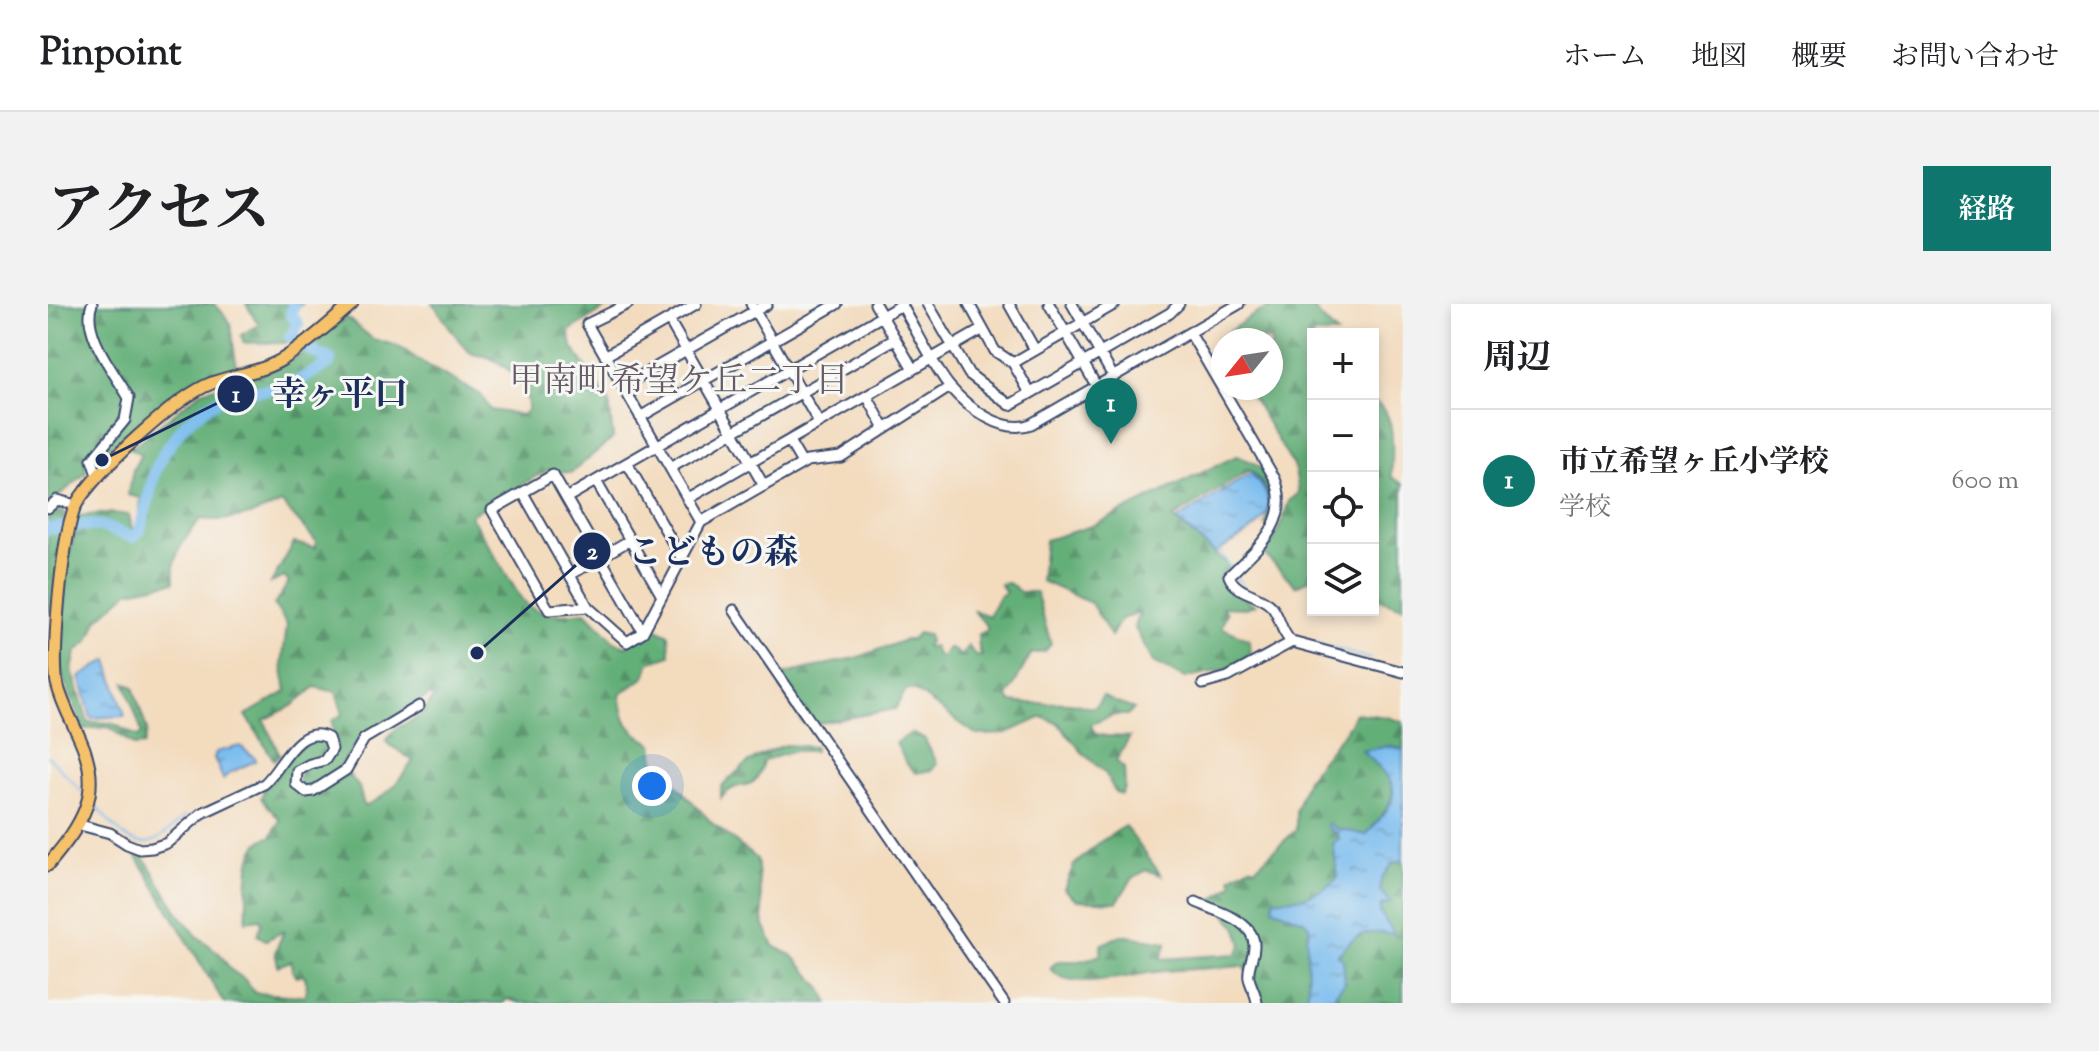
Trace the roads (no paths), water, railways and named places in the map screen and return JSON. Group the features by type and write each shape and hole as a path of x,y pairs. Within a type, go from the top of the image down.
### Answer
{"main road":[{"path":"48,865 80,825 89,799 87,761 52,681 70,518 76,505 97,475 175,405 210,383 268,367 293,352 352,304"}],"street":[{"path":"92,304 89,316 101,356 129,398 125,420 92,460 91,465 97,475"},
{"path":"628,304 587,324 701,522"},
{"path":"605,356 696,304"},
{"path":"623,386 753,308 767,304"},
{"path":"640,417 837,304"},
{"path":"875,304 913,369"},
{"path":"566,498 902,304 950,387 998,424 1011,428 1031,424 1239,304"},
{"path":"928,304 969,374 1010,405 1170,313 1179,304"},
{"path":"969,304 995,351 1013,363 1030,393"},
{"path":"1009,304 1035,350"},
{"path":"1049,304 1097,387"},
{"path":"1072,304 1110,371"},
{"path":"1013,363 1115,304"},
{"path":"753,308 819,423"},
{"path":"669,320 764,486"},
{"path":"687,499 983,329"},
{"path":"1190,333 1275,479 1279,493 1279,515 1272,531 1233,572 1230,581 1242,591 1270,605 1281,630 1292,642 1403,672"},
{"path":"670,468 895,339"},
{"path":"523,493 588,607 627,642 643,632 701,522 802,463 841,457 950,387"},
{"path":"867,396 885,429"},
{"path":"789,441 802,463"},
{"path":"627,463 682,559"},
{"path":"588,607 549,610 492,510 553,475 643,632"},
{"path":"596,481 662,596"},
{"path":"48,508 57,500 76,505"},
{"path":"570,575 630,540"},
{"path":"734,610 1004,1003"},
{"path":"1203,684 1228,677 1292,642"},
{"path":"80,825 110,833 140,849 167,843 202,813 264,784 273,777 293,747 310,736 324,735 332,749 325,760 297,771 296,784 306,792 313,791 346,770 364,739 419,706"},
{"path":"1196,902 1241,922 1249,929 1255,944 1249,967 1250,981 1256,991 1257,1003"}],"water":[{"path":"1251,473 1263,488 1268,500 1267,511 1253,529 1215,553 1177,520"},
{"path":"108,660 125,716 91,718 80,677"},
{"path":"240,746 255,761 223,779 214,758 216,752"},
{"path":"1391,746 1403,750 1403,860 1392,863 1381,879 1380,891 1391,902 1381,905 1380,912 1394,934 1368,933 1351,941 1338,955 1343,960 1345,983 1335,994 1333,1003 1301,1003 1308,993 1307,937 1310,929 1306,921 1273,908 1274,899 1309,896 1338,878 1333,843 1339,839 1338,833 1327,826 1366,835 1387,810 1392,800 1391,783 1362,751"}],"waterway":[{"path":"48,529 101,526 133,537 140,530 156,469 186,423 230,393 284,388 329,364 330,359 290,337 298,324 291,314 294,304"},
{"path":"1219,550 1232,569"},
{"path":"1234,575 1243,585"},
{"path":"1292,636 1370,659"},
{"path":"48,756 84,794"},
{"path":"92,802 119,831 135,842 158,839 185,816"}],"place":[{"name":"市立希望ヶ丘小学校","path":"1111,444"},
{"name":"幸ヶ平口","path":"102,460"},
{"name":"こどもの森","path":"477,653"}],"district":[{"name":"甲南町希望ケ丘二丁目","path":"679,382"}]}
